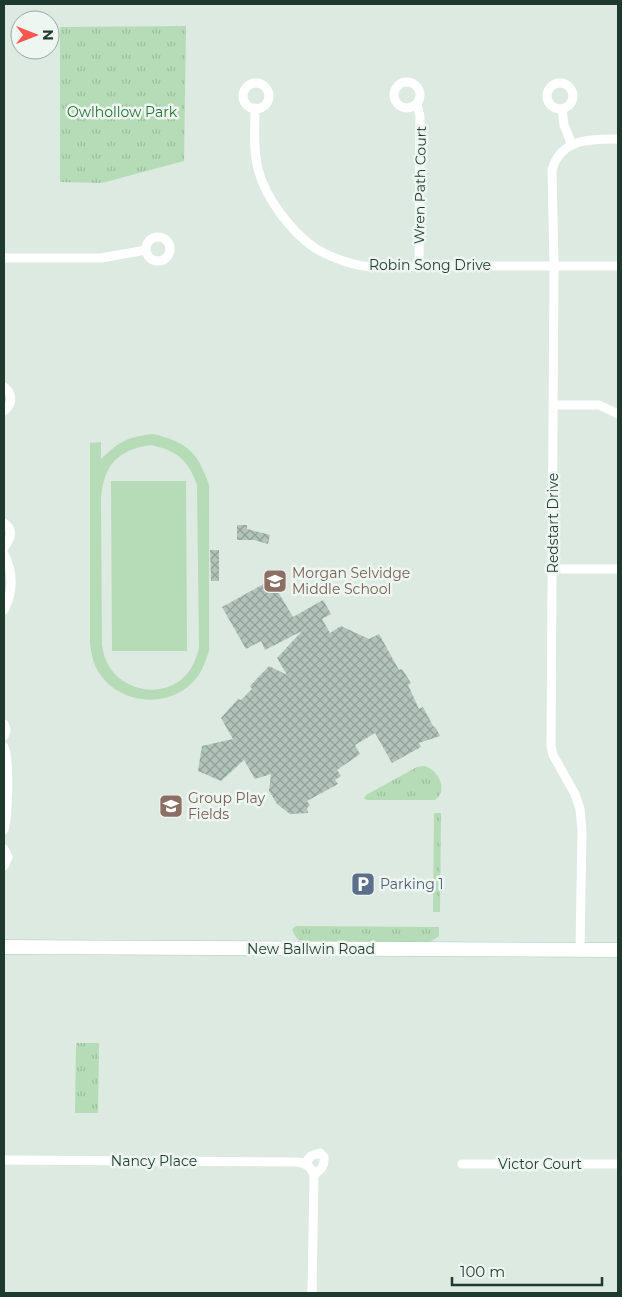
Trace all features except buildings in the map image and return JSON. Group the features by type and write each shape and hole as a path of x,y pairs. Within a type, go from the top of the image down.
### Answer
{"main road":[{"name":"New Ballwin Road","path":"4,947 618,950"}],"street":[{"name":"Wren Path Court","path":"417,104 420,116 419,265"},
{"name":"Robin Song Drive","path":"256,108 255,150 258,169 271,198 292,227 315,248 342,260 375,267 419,265 618,266"},
{"path":"562,109 564,125 572,145 591,139 618,139"},
{"name":"Redstart Drive","path":"572,145 555,160 552,170 554,405 551,746 555,760 575,794 580,809 582,830 580,950"},
{"path":"4,258 101,258 146,250"},
{"path":"4,387 10,392 11,401 4,411"},
{"path":"554,405 599,405 618,414"},
{"path":"4,523 10,528 11,532 4,548"},
{"path":"4,554 9,564 12,579 10,595 4,610"},
{"path":"553,569 618,569"},
{"path":"4,724 6,730 4,736"},
{"path":"4,747 7,753 7,784 4,830"},
{"path":"4,848 8,857 4,866"},
{"name":"Nancy Place","path":"4,1160 304,1163 310,1156 320,1153 324,1157 325,1164 314,1175 312,1293"},
{"path":"304,1163 313,1171 314,1175"},
{"name":"Victor Court","path":"462,1164 618,1164"}],"green space":[{"name":"Owlhollow Park","path":"186,26 184,161 102,183 60,182 60,27"},
{"path":"153,434 165,437 190,450 200,464 209,485 209,651 200,673 191,684 179,693 151,700 123,694 111,686 101,676 94,663 90,644 90,443 101,442 101,459 124,441","holes":["151,445 175,454 186,463 197,485 199,648 192,666 185,676 165,688 153,690 142,689 121,679 112,671 104,655 102,645 101,498 105,476 109,468 121,455 140,447"]},
{"path":"111,481 186,481 187,651 112,651"},
{"path":"424,766 434,771 440,780 441,791 435,800 367,800 364,798 366,795 417,767"},
{"path":"434,813 441,813 440,912 433,912"},
{"path":"296,926 439,927 439,936 430,942 307,943 296,937 292,929"},
{"path":"76,1043 99,1043 98,1113 75,1113"}],"place":[{"name":"Morgan Selvidge Middle School","path":"275,581"},
{"name":"Group Play Fields","path":"171,806"},
{"name":"Parking 1","path":"363,884"}]}
